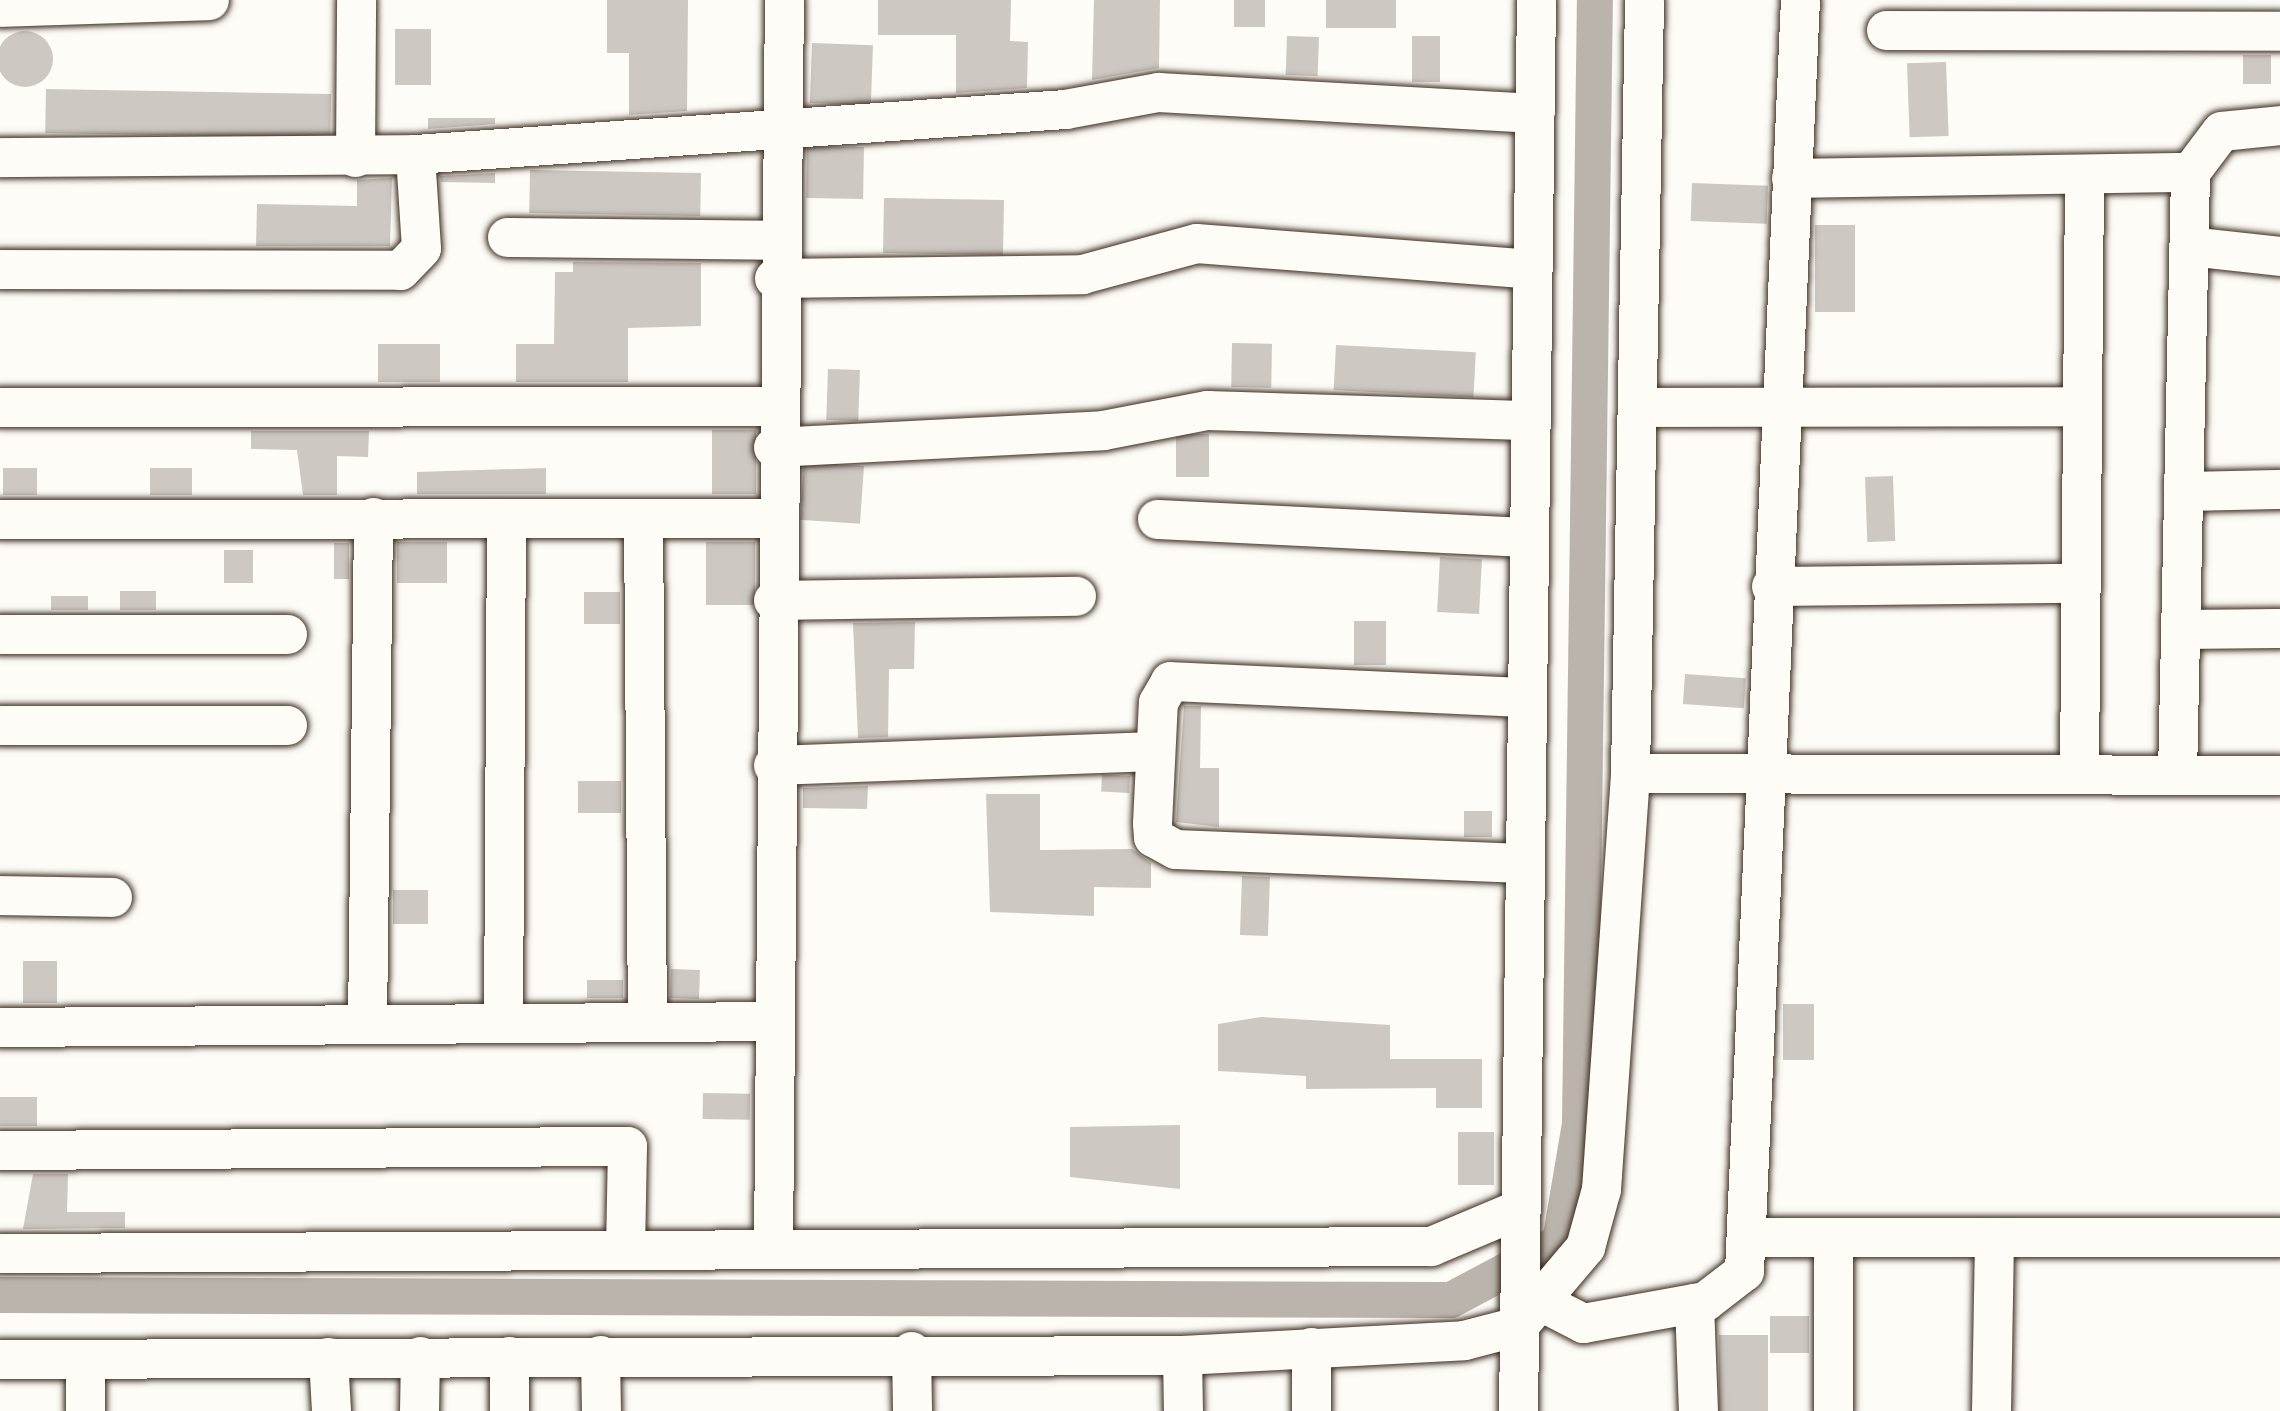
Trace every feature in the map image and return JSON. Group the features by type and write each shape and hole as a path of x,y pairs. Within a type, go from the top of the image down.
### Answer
{"street":[{"path":"0,7 209,0"},
{"path":"356,0 356,157"},
{"path":"773,1249 773,406 784,0"},
{"path":"1518,1411 1526,1311 1515,1217 1535,0"},
{"path":"1526,1311 1585,1246 1601,1190 1630,773 1644,0"},
{"path":"0,1359 911,1352 1182,1355 1311,1348 1526,1311 1583,1323 1694,1303 1730,1288 1748,1237 1778,407 1800,0"},
{"path":"1886,30 2208,15 2280,31"},
{"path":"0,157 415,154 783,124 1065,109 1158,92 1534,113"},
{"path":"2177,775 2190,172 2221,131 2280,125"},
{"path":"0,268 400,270 421,248 415,154"},
{"path":"1791,178 2190,172"},
{"path":"2079,774 2084,174"},
{"path":"507,237 775,259 1082,274 1196,243 1532,269"},
{"path":"2188,246 2280,256"},
{"path":"0,407 773,406"},
{"path":"1640,407 2080,406"},
{"path":"773,447 1103,430 1207,410 1531,419"},
{"path":"2183,490 2280,489"},
{"path":"367,1024 373,517"},
{"path":"502,1023 506,518"},
{"path":"643,518 647,1022"},
{"path":"0,519 773,518"},
{"path":"1157,519 1527,537"},
{"path":"1771,586 2079,583"},
{"path":"773,600 1076,596"},
{"path":"2180,628 2280,628"},
{"path":"0,634 287,634"},
{"path":"1522,863 1175,849 1153,837 1155,751 1170,681 1525,698"},
{"path":"0,725 287,724"},
{"path":"773,764 1155,751"},
{"path":"1630,773 2280,775"},
{"path":"0,895 112,896"},
{"path":"0,1027 773,1021"},
{"path":"0,1150 627,1146 625,1250"},
{"path":"0,1253 1431,1246 1515,1217"},
{"path":"1748,1237 2280,1237"},
{"path":"1833,1237 1833,1411"},
{"path":"1991,1411 1994,1237"},
{"path":"1694,1303 1698,1411"},
{"path":"1311,1348 1311,1411"},
{"path":"911,1352 912,1411"},
{"path":"600,1355 601,1411"},
{"path":"1182,1355 1184,1411"},
{"path":"419,1411 420,1356"},
{"path":"508,1356 509,1411"},
{"path":"328,1358 331,1411"},
{"path":"85,1359 86,1411"}],"building":[{"path":"607,0 688,0 687,111 629,115 629,53 607,53"},
{"path":"878,0 1011,0 1010,41 1028,42 1027,88 956,93 956,35 878,35"},
{"path":"1094,0 1160,0 1159,68 1092,80"},
{"path":"1234,0 1265,0 1265,27 1234,27"},
{"path":"1326,0 1396,0 1396,28 1326,28"},
{"path":"395,29 431,29 431,85 395,85"},
{"path":"25,31 45,39 53,59 45,79 25,87 5,79 -3,59 5,39"},
{"path":"1287,36 1319,37 1318,76 1286,75"},
{"path":"1412,36 1440,36 1440,82 1412,82"},
{"path":"812,43 873,45 871,105 810,103"},
{"path":"2243,55 2271,55 2271,84 2243,84"},
{"path":"1946,62 1949,136 1910,137 1907,63"},
{"path":"46,89 331,94 330,138 45,133"},
{"path":"428,118 495,118 495,124 428,129"},
{"path":"807,146 864,147 863,199 806,198"},
{"path":"530,170 701,173 700,216 529,213"},
{"path":"495,173 495,183 441,182 440,176"},
{"path":"392,178 390,246 256,246 257,204 357,206 357,180"},
{"path":"1692,183 1768,186 1767,224 1691,221"},
{"path":"884,198 1004,200 1003,255 883,253"},
{"path":"1815,225 1855,225 1855,312 1815,312"},
{"path":"573,262 701,263 701,326 628,328 628,382 516,382 516,344 554,344 555,272 573,272"},
{"path":"1232,343 1272,344 1271,388 1231,387"},
{"path":"378,344 440,344 440,382 378,382"},
{"path":"1336,345 1476,352 1473,397 1334,390"},
{"path":"828,369 860,370 858,421 826,420"},
{"path":"712,430 756,430 756,494 712,494"},
{"path":"251,431 369,431 368,457 337,456 337,495 303,495 297,450 251,449"},
{"path":"1176,434 1209,434 1209,477 1176,477"},
{"path":"804,462 864,466 860,524 800,520"},
{"path":"3,468 37,468 37,495 3,495"},
{"path":"150,468 192,468 192,495 150,495"},
{"path":"546,468 546,494 417,494 417,472"},
{"path":"1893,476 1895,541 1867,542 1865,477"},
{"path":"397,542 447,542 447,583 397,583"},
{"path":"706,542 755,542 755,605 706,605"},
{"path":"334,543 349,543 349,579 334,579"},
{"path":"224,550 253,550 253,583 224,583"},
{"path":"1440,557 1482,559 1479,614 1437,612"},
{"path":"120,591 156,591 156,610 120,610"},
{"path":"584,592 620,592 620,624 584,624"},
{"path":"51,596 88,596 88,610 51,610"},
{"path":"1354,621 1386,621 1386,665 1354,665"},
{"path":"915,622 914,669 889,669 888,737 858,738 853,623"},
{"path":"1685,674 1746,678 1744,708 1683,704"},
{"path":"1184,706 1201,706 1200,768 1219,768 1219,827 1176,822"},
{"path":"1102,775 1130,776 1129,793 1101,792"},
{"path":"578,781 621,781 621,813 578,813"},
{"path":"868,786 867,809 803,808 803,788"},
{"path":"986,794 1040,794 1040,850 1132,849 1151,863 1151,888 1094,887 1094,916 990,912"},
{"path":"1464,811 1492,811 1492,837 1464,837"},
{"path":"1242,876 1270,877 1268,936 1240,935"},
{"path":"393,890 428,890 428,924 393,924"},
{"path":"23,961 57,961 57,1003 23,1003"},
{"path":"671,969 700,970 699,999 670,998"},
{"path":"587,980 623,980 623,998 587,998"},
{"path":"1783,1004 1814,1004 1814,1060 1783,1060"},
{"path":"1261,1017 1390,1025 1390,1059 1482,1059 1482,1108 1436,1108 1436,1088 1306,1089 1306,1076 1218,1071 1218,1024"},
{"path":"703,1093 750,1094 750,1120 703,1119"},
{"path":"0,1097 37,1097 37,1126 0,1126"},
{"path":"1180,1125 1180,1189 1070,1177 1070,1127"},
{"path":"1458,1132 1494,1132 1494,1185 1458,1185"},
{"path":"33,1174 68,1174 67,1212 125,1212 125,1228 23,1229"},
{"path":"1770,1316 1809,1316 1809,1353 1770,1353"},
{"path":"1719,1335 1768,1335 1768,1411 1719,1411"}],"waterway":[{"path":"0,1295 1451,1300 1560,1242 1580,1124 1595,0"}]}
